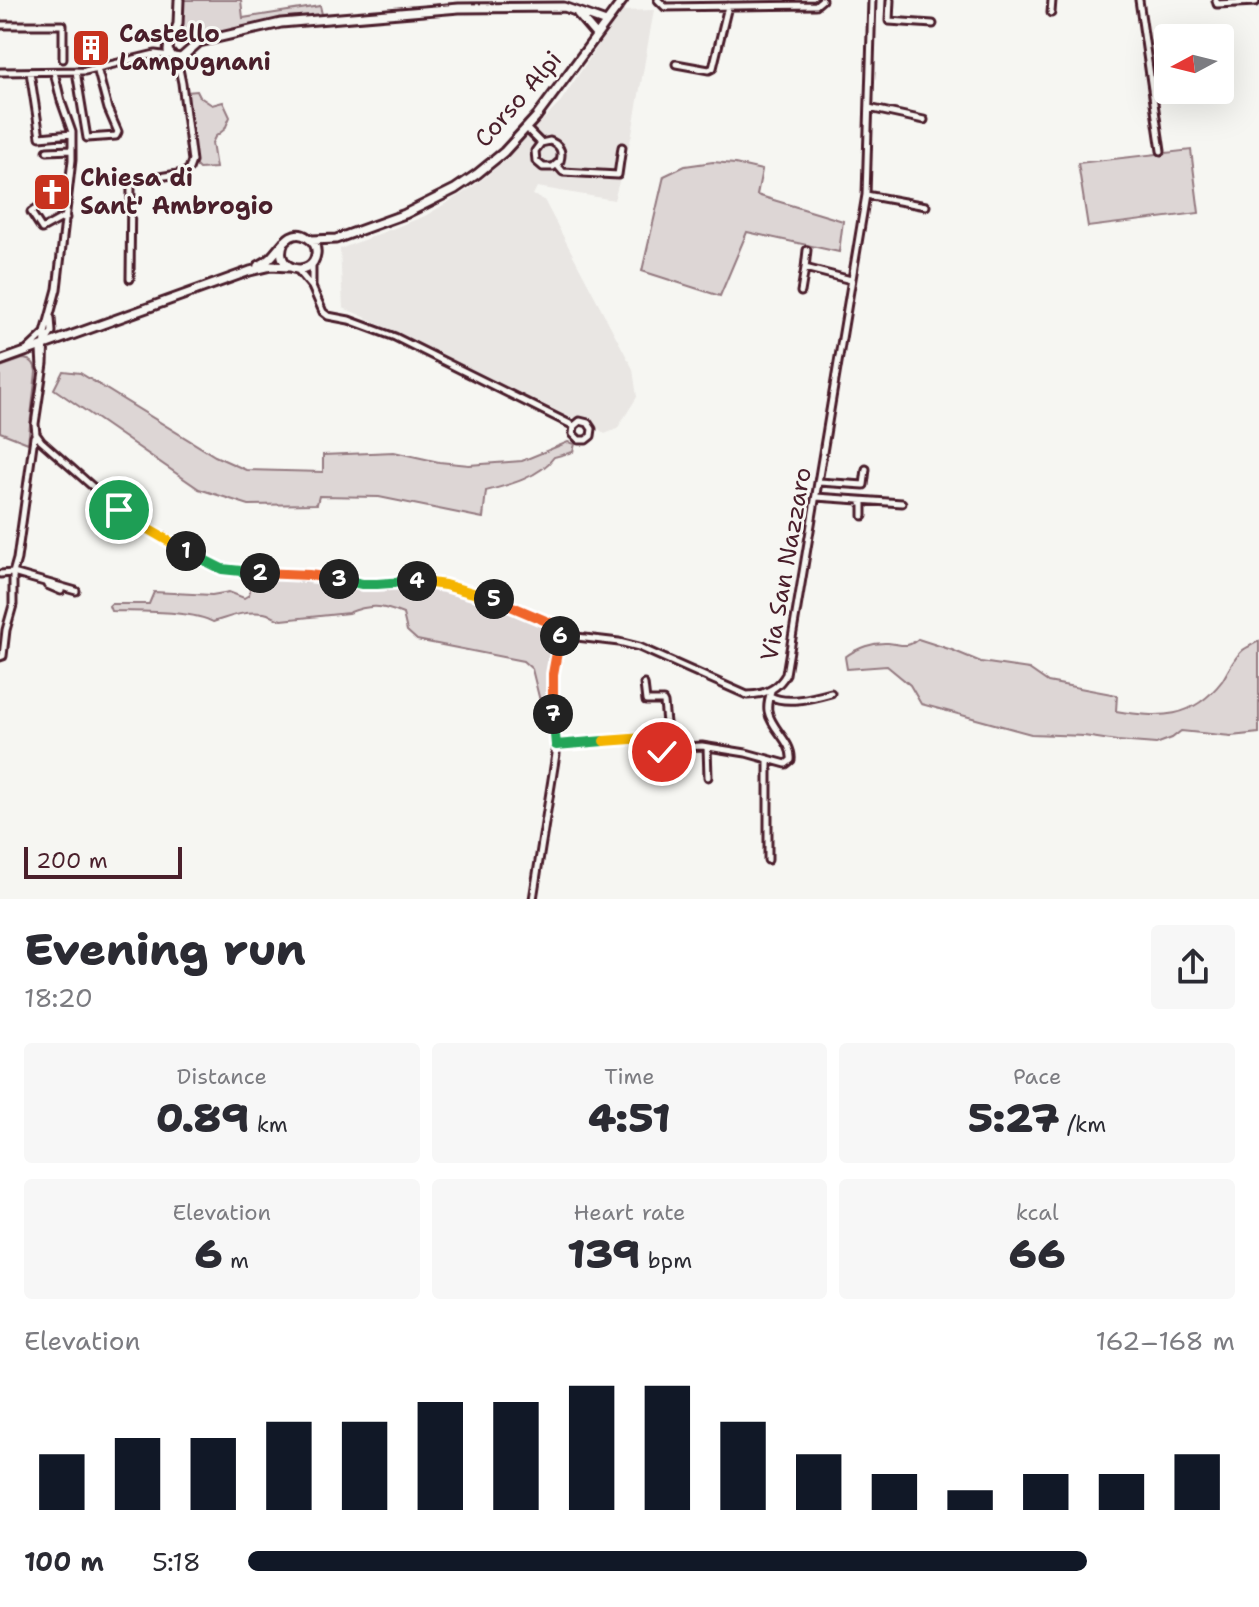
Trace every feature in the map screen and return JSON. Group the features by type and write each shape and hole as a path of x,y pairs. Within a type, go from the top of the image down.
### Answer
{"main road":[{"path":"179,0 178,24 168,51 174,57 182,58 199,42"},
{"name":"Corso Alpi","path":"316,254 336,239 405,214 455,189 490,163 526,128 623,0"},
{"path":"170,41 177,37 199,42 281,23 437,9 564,7 606,22"},
{"path":"577,12 596,35"},
{"path":"178,24 189,46 187,54"},
{"path":"0,361 250,271 271,266 305,268 312,263 316,254 312,240 297,234 290,236 269,260 250,271"},
{"name":"Corso Alpi","path":"312,240 336,239"},
{"path":"284,242 282,258 293,268"}],"street":[{"path":"658,0 665,7 816,5 822,0"},
{"name":"Via San Nazzaro","path":"36,434 119,510 212,564 234,571 309,575 362,584 421,581 454,587 489,597 553,624 560,635 639,647 747,695 770,693 783,681 789,666 866,195 872,0"},
{"path":"890,0 889,21 933,24"},
{"path":"1051,13 1052,0"},
{"path":"1139,0 1161,151"},
{"path":"1216,0 1217,4 1255,0"},
{"path":"676,64 709,70 713,68 728,6"},
{"path":"0,25 63,25 63,59"},
{"path":"155,54 170,41"},
{"path":"0,72 76,71 155,54 174,57 182,78 192,161 184,173 134,181 131,186 130,279"},
{"path":"76,71 87,138 116,136 118,132 97,68"},
{"path":"30,72 40,137 72,134"},
{"path":"0,657 5,652 6,630 13,605 13,573 36,434 44,345 57,289 68,199 72,134 54,72"},
{"path":"869,108 924,120"},
{"path":"526,128 541,143"},
{"path":"550,141 559,146 561,156 557,165 543,167 536,161 535,151 541,143 550,141"},
{"path":"557,165 563,172 618,175 622,147"},
{"path":"47,151 72,150"},
{"path":"866,195 926,206"},
{"path":"66,218 42,229 31,212 46,202 68,199"},
{"path":"801,292 807,250"},
{"path":"312,263 312,287"},
{"path":"293,268 312,287 323,312 328,316 349,320 395,337 574,426"},
{"path":"805,268 851,280"},
{"path":"49,333 63,338"},
{"path":"23,353 49,333"},
{"path":"42,364 51,346 63,338"},
{"path":"23,353 34,355 42,364"},
{"path":"819,482 864,485 866,469"},
{"path":"816,498 902,503"},
{"path":"816,498 863,503 863,516"},
{"path":"0,574 13,573 76,591"},
{"path":"44,582 61,591"},
{"path":"533,899 556,745 553,674 560,635"},
{"path":"644,684 646,701 664,703 667,733 663,741 661,765 653,773"},
{"path":"770,693 777,700 831,693"},
{"path":"556,745 658,737 669,748 701,746 746,753 786,764 792,756 770,718 767,708 770,693"},
{"path":"701,746 708,777"},
{"path":"768,759 768,860"}],"shaded area":[{"path":"182,0 241,0 243,18 320,6 322,14 190,39 183,29"},
{"path":"654,10 632,134 614,200 537,187 533,195 544,200 633,369 637,397 617,429 605,434 588,420 570,417 343,308 340,249 425,216 488,175 559,104 621,11"},
{"path":"197,91 212,105 223,102 230,117 225,129 212,143 216,168 199,169 196,166 187,92"},
{"path":"1191,150 1199,213 1088,227 1078,163"},
{"path":"713,162 762,170 757,195 843,221 839,252 747,232 720,296 642,271 664,176 685,166"},
{"path":"23,359 32,362 36,372 28,443 0,432 0,367"},
{"path":"63,371 80,373 215,456 246,470 323,472 323,455 394,452 469,465 522,461 568,442 575,444 573,452 554,457 532,475 486,491 483,518 379,497 319,496 317,504 249,505 199,489 54,389"},
{"path":"295,577 368,588 408,584 432,586 488,600 548,627 553,632 554,642 551,674 554,738 550,738 547,729 532,669 523,661 417,640 407,631 403,614 388,609 369,607 348,613 282,620 266,614 250,613 213,622 192,615 111,611 109,606 149,604 154,592 212,595 229,592 244,598 249,595 252,578"},
{"path":"918,639 981,662 1029,669 1048,682 1117,695 1116,711 1147,715 1174,713 1199,703 1222,681 1240,653 1259,641 1259,733 1231,736 1181,731 1156,744 1031,734 921,704 910,685 887,666 847,669 845,657 860,648 882,643 907,645"}],"place":[{"name":"Castello Lampugnani","path":"91,48"},
{"name":"Chiesa di Sant' Ambrogio","path":"52,192"}],"route":[{"path":"119,510 222,569 327,577 362,584 433,582 489,597 553,624 560,632 553,674 556,745 658,737 663,741 662,752"}]}
